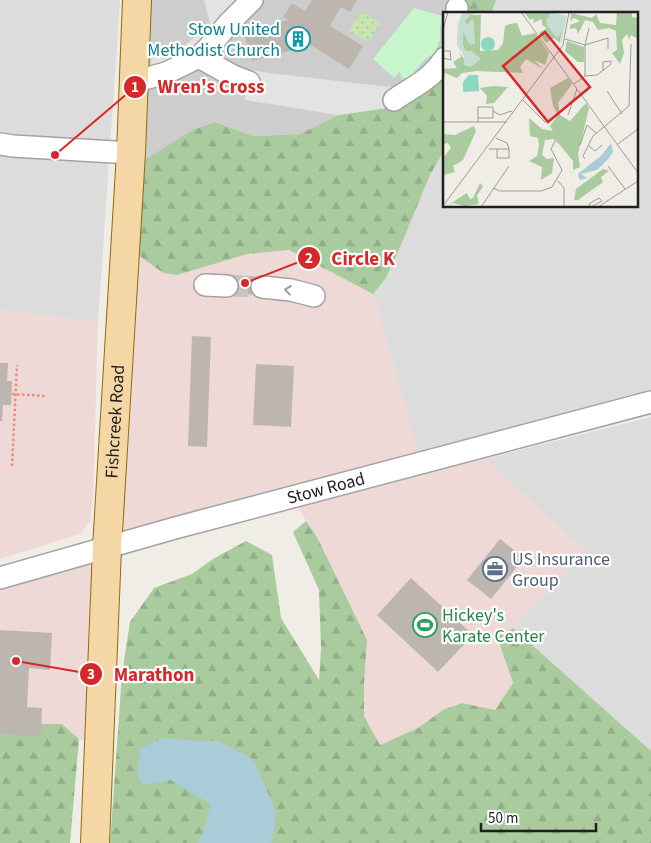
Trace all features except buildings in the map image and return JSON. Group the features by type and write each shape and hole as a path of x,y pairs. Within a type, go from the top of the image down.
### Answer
{"main road":[{"name":"Fishcreek Road","path":"96,843 107,548 131,153 137,0"}],"street":[{"path":"134,82 166,73 207,56 229,23 252,0"},
{"path":"207,56 233,76 249,82"},
{"path":"394,100 435,72 443,61"},
{"path":"0,144 131,153"},
{"path":"205,285 227,286"},
{"path":"262,287 291,290 314,296"},
{"name":"Stow Road","path":"0,578 175,528 651,402"}],"path":[{"path":"12,466 14,394 17,365"},
{"path":"14,394 45,396"}],"shaded area":[{"path":"0,0 120,0 98,322 0,310"},
{"path":"150,0 466,0 462,7 462,12 443,12 443,71 338,115 300,134 253,136 215,122 143,161"},
{"path":"204,0 264,0 225,31 221,42 221,54 241,68 268,73 400,88 437,57 443,44 443,71 399,102 386,108 338,115 245,100 245,89 197,68 149,90 152,54 158,57 167,55 184,46 210,24"},
{"path":"496,0 651,0 651,401 421,463 373,294 386,278 430,175 443,152 443,208 638,208 638,12 492,12"},
{"path":"289,250 373,294 419,455 113,542 137,254 163,273 177,275 247,254"},
{"path":"0,310 98,322 93,499 90,521 80,534 0,559"},
{"path":"651,417 651,751 513,628 585,551 484,459"},
{"path":"484,459 585,551 513,628 497,636 513,683 495,710 462,703 443,710 418,728 380,745 364,716 364,682 317,537 295,504"},
{"path":"101,555 95,743 79,739 62,724 0,724 0,587"}],"green space":[{"path":"466,0 496,0 492,12 462,12 462,7"},
{"path":"414,8 443,16 440,27 440,39 435,53 425,59 410,77 402,79 400,71 394,78 373,59"},
{"path":"361,11 380,23 369,42 349,31"},
{"path":"443,71 443,152 430,175 386,278 373,294 289,250 247,254 177,275 163,273 137,254 143,161 191,131 215,122 253,136 300,134 338,115 386,108"},
{"path":"306,521 317,537 367,640 364,716 380,745 418,728 443,710 462,703 495,710 513,683 497,636 513,628 651,751 651,843 110,843 122,674 130,622 154,588 192,574 213,559 246,541 272,555 281,618 319,680 321,648 319,590 293,532"},
{"path":"0,724 62,724 79,739 70,843 0,843"}],"water":[{"path":"163,738 218,741 253,759 275,808 275,826 271,843 197,843 203,834 211,804 170,780 141,785 138,771 140,748"}],"tunnel":[{"path":"227,286 262,287"}],"place":[{"name":"Stow United Methodist Church","path":"298,39"},
{"name":"Wren's Cross","path":"55,155"},
{"name":"Circle K","path":"245,283"},
{"name":"US Insurance Group","path":"495,569"},
{"name":"Hickey's Karate Center","path":"425,625"},
{"name":"Marathon","path":"16,661"}]}
